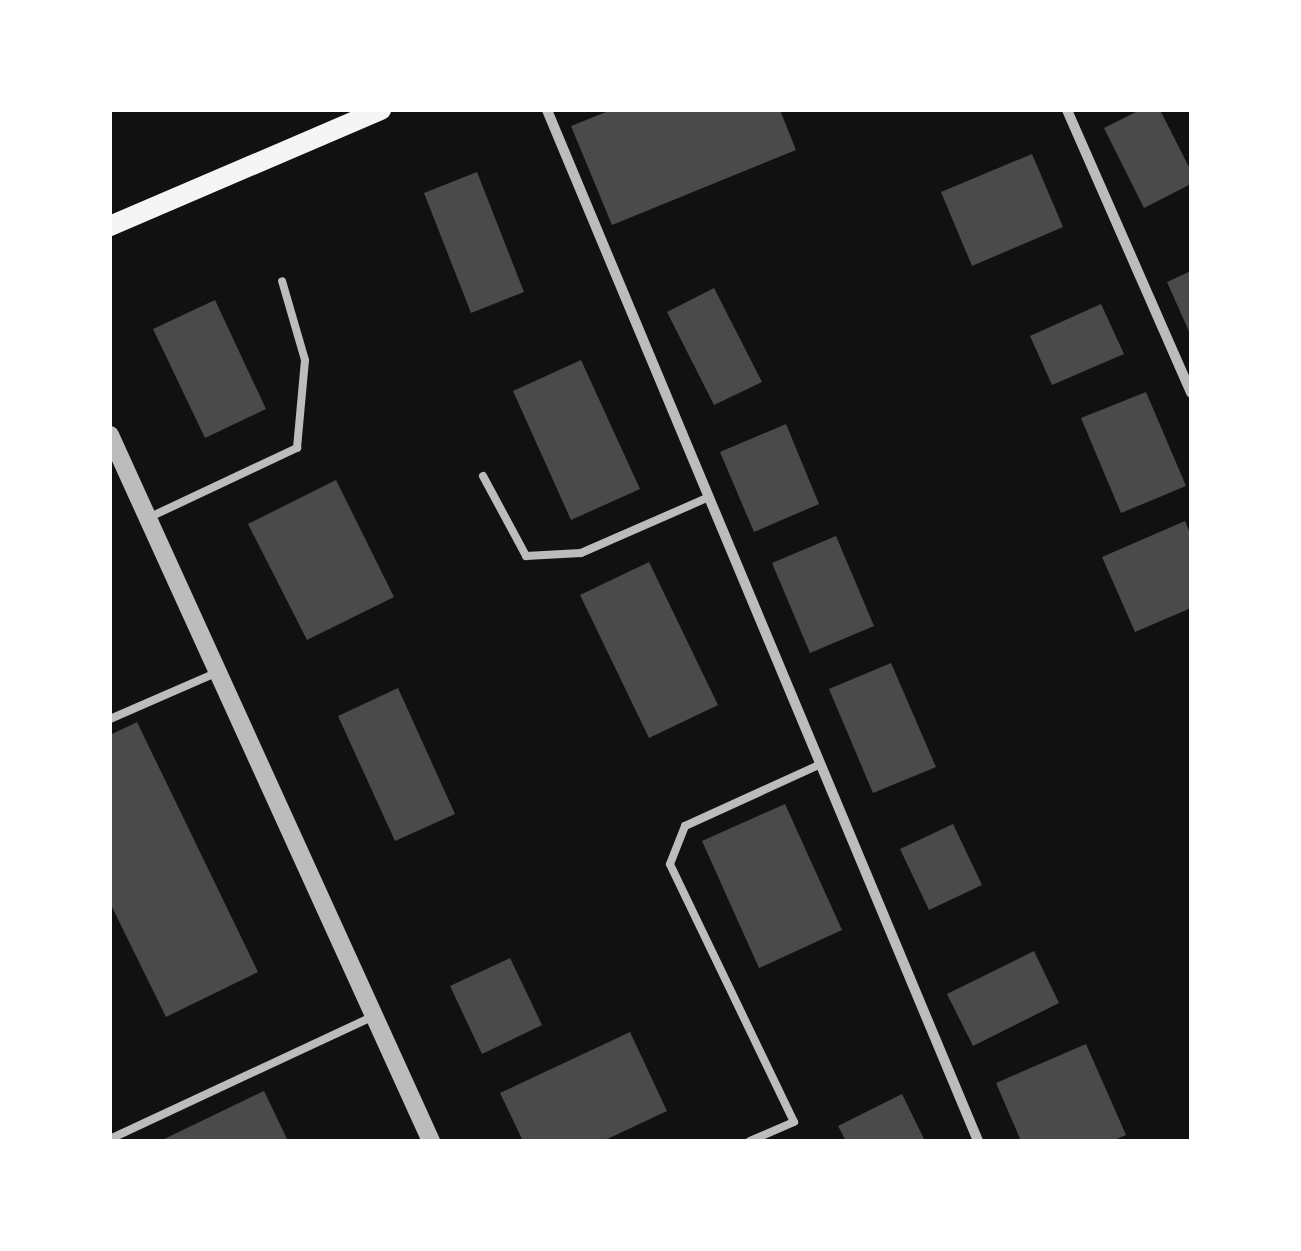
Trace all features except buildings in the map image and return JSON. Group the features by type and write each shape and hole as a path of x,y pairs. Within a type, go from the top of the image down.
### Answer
{"main road":[{"path":"110,226 381,110"}],"street":[{"path":"547,110 978,1141"},
{"path":"1067,110 1191,394"},
{"path":"110,435 374,1016 425,1139"}],"lane":[{"path":"148,518 297,448 305,360 282,281"},
{"path":"483,476 526,556 581,553 709,498"},
{"path":"110,718 218,672"},
{"path":"750,1141 794,1122 670,864 684,826 820,764"},
{"path":"110,1139 374,1016"}]}
